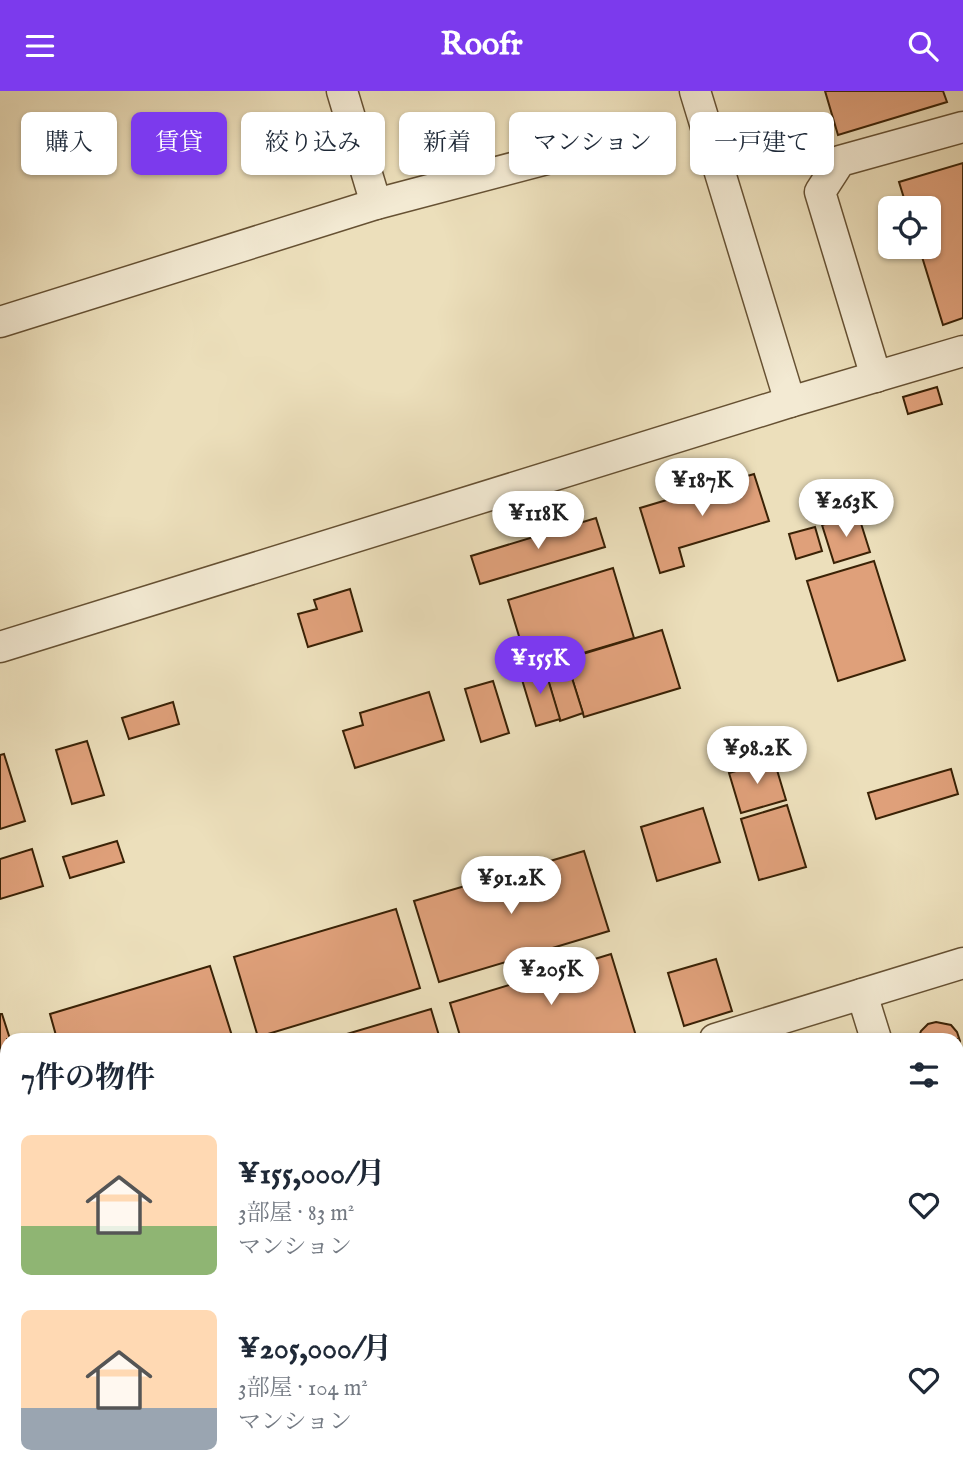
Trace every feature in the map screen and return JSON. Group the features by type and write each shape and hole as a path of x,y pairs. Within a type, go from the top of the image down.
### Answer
{"lane":[{"path":"342,91 376,204"},
{"path":"695,91 790,402"},
{"path":"876,377 820,192 841,162 963,127"},
{"path":"0,322 376,204 509,169"},
{"path":"0,647 963,351"},
{"path":"735,1033 963,963"},
{"path":"862,994 874,1033"}],"building":[{"path":"825,91 943,91 947,102 838,135 834,112 831,112"},
{"path":"963,163 963,318 943,325 923,259 941,259 941,196 903,196 899,182"},
{"path":"937,387 942,404 908,414 903,397"},
{"path":"754,474 769,521 679,548 684,566 660,573 640,508"},
{"path":"858,514 870,552 834,563 822,525"},
{"path":"596,518 605,547 480,584 471,556"},
{"path":"815,527 822,551 796,559 789,534"},
{"path":"874,561 905,660 838,681 807,581"},
{"path":"613,568 634,638 529,669 508,600"},
{"path":"350,589 362,631 308,647 298,614 317,609 314,600"},
{"path":"662,630 680,688 584,717 566,659"},
{"path":"566,659 583,713 560,721 544,666"},
{"path":"544,666 560,719 536,726 520,673"},
{"path":"493,681 509,733 481,742 465,689"},
{"path":"429,692 444,740 355,768 343,731 363,725 360,713"},
{"path":"173,702 179,724 129,739 122,718"},
{"path":"87,741 104,795 72,804 56,750"},
{"path":"4,754 25,821 0,829 0,755"},
{"path":"774,760 786,800 741,813 729,773"},
{"path":"951,769 958,794 876,819 868,793"},
{"path":"787,805 806,867 759,880 741,819"},
{"path":"703,808 720,862 657,881 641,827"},
{"path":"117,841 124,862 70,878 63,857"},
{"path":"32,849 43,886 0,899 0,859"},
{"path":"584,851 609,931 439,982 414,901"},
{"path":"396,909 420,988 271,1033 257,1033 234,957"},
{"path":"611,954 635,1033 459,1033 450,1003"},
{"path":"716,959 732,1011 684,1026 668,973"},
{"path":"210,966 231,1033 55,1033 50,1014"},
{"path":"431,1009 438,1033 350,1033"},
{"path":"0,1014 2,1014 8,1033 0,1033"},
{"path":"936,1022 951,1025 957,1033 920,1033 928,1024"}]}
